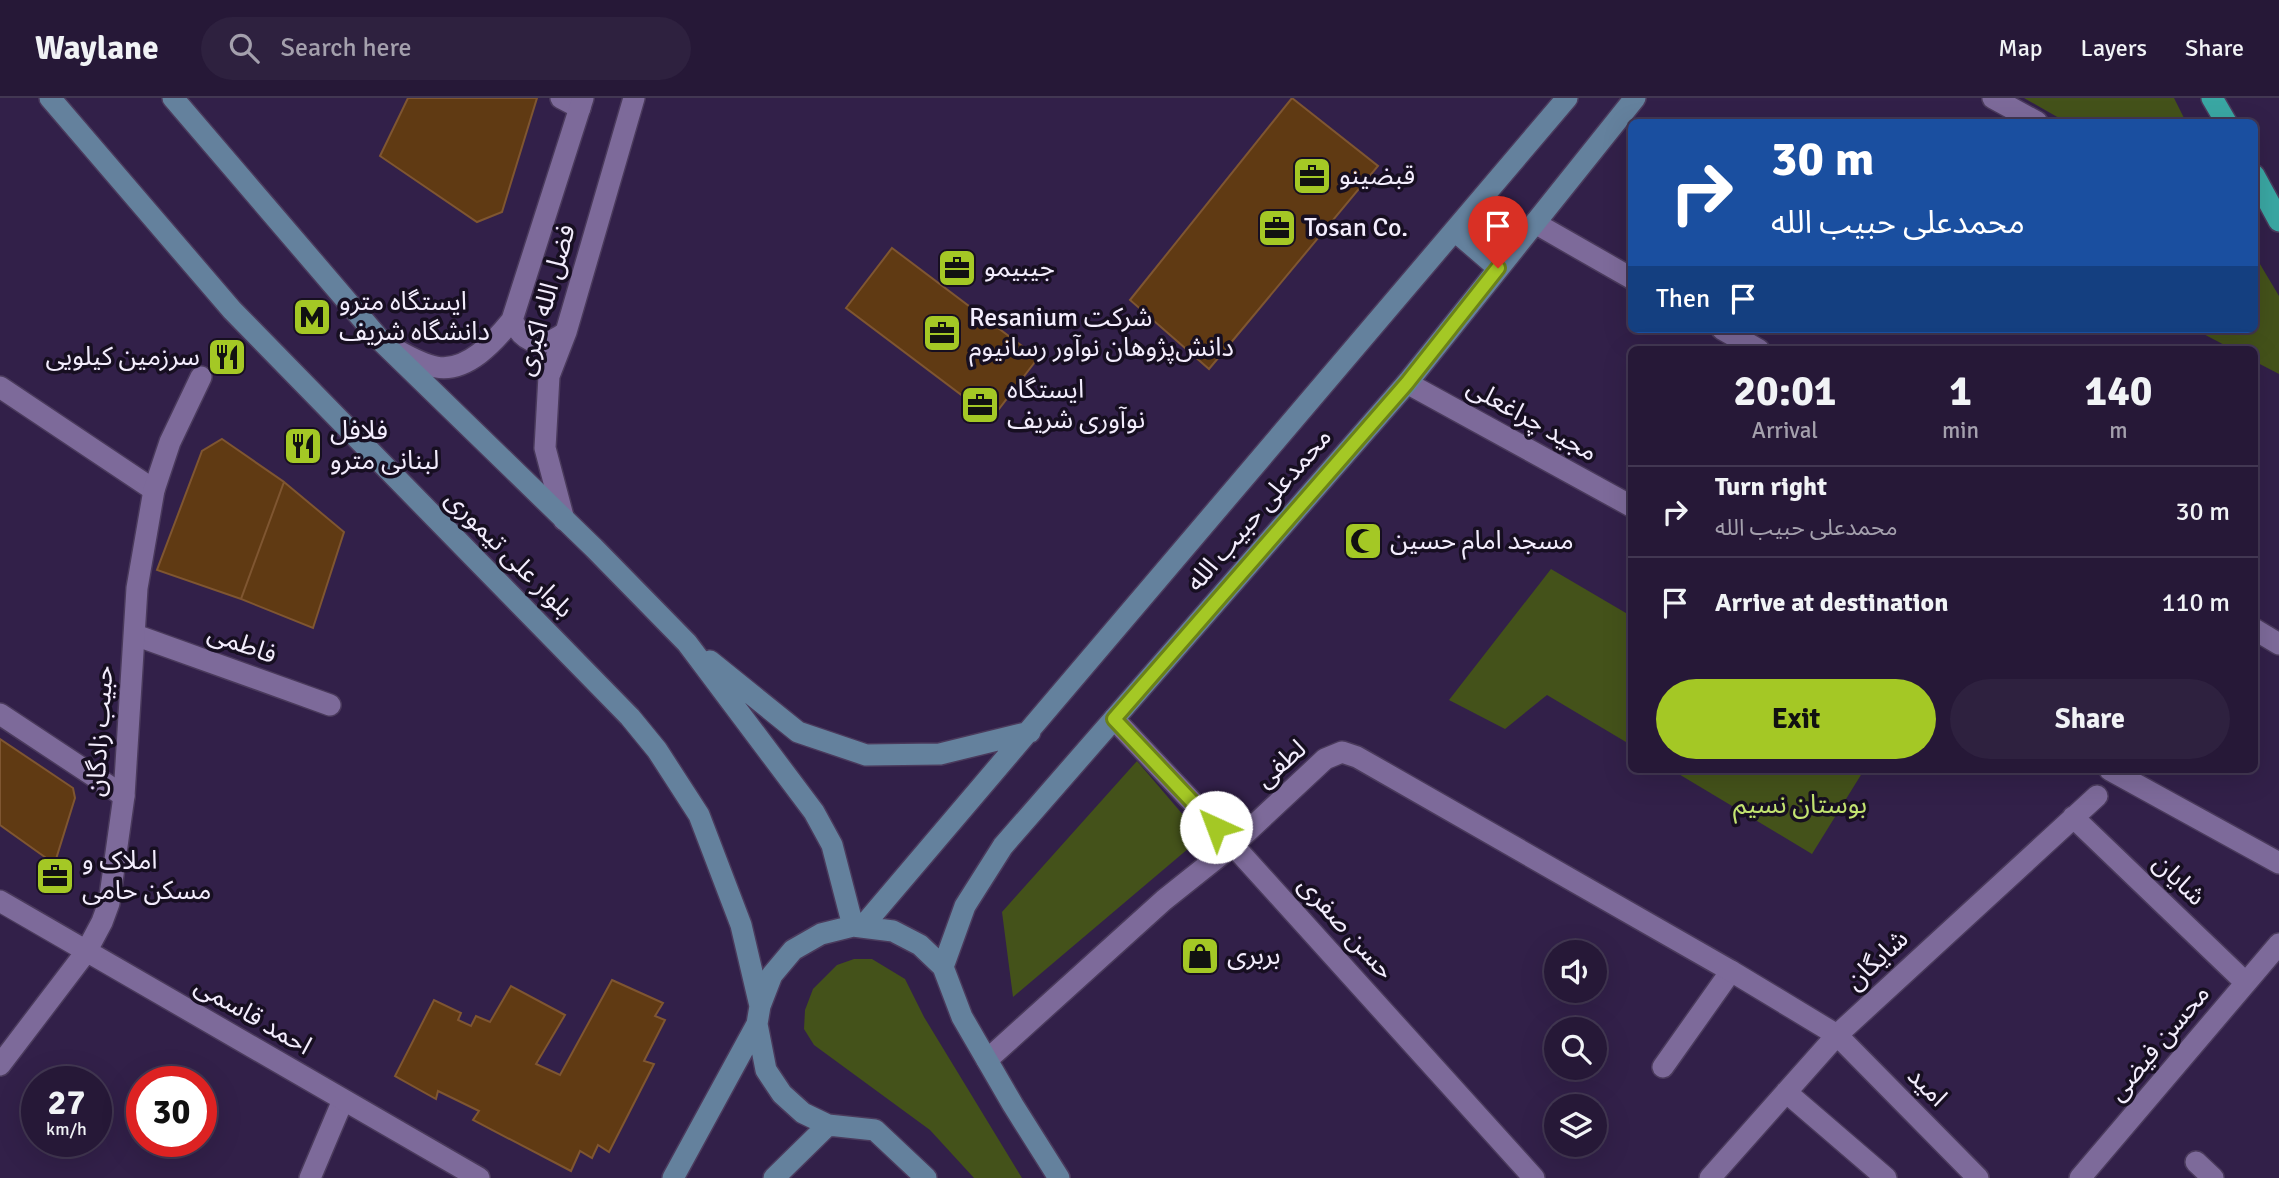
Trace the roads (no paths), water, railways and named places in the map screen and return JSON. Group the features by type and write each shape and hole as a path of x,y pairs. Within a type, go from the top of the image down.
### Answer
{"highway":[{"path":"2213,98 2224,119"},
{"path":"2258,182 2279,221"}],"main road":[{"name":"بلوار علی تیموری","path":"50,98 232,310 630,717 657,750 699,815 741,925 759,1015 766,1070 782,1094 803,1113 828,1125"},
{"path":"173,98 382,342 687,643 797,732 866,755 940,754 1030,732"},
{"name":"محمدعلی حبیب الله","path":"858,926 1030,732 1567,98"},
{"name":"محمدعلی حبیب الله","path":"943,967 965,906 1003,846 1407,383 1635,98"},
{"path":"1455,231 1498,268"},
{"path":"687,643 814,812 832,845 858,926"},
{"path":"673,1178 759,1015 772,975 793,950 821,934 858,926 893,931 920,945 943,967 962,1017 1059,1178"},
{"path":"774,1178 828,1125 875,1130 926,1178"}],"street":[{"name":"فضل الله اکبری","path":"564,520 545,448 549,376 566,332 634,98"},
{"path":"1993,98 2032,119"},
{"name":"فضل الله اکبری","path":"382,342 419,362 439,368 447,367 471,358 491,346 512,320 575,101"},
{"path":"1535,223 1628,276"},
{"path":"512,320 519,332 529,340 542,343 556,340 566,332"},
{"path":"1729,333 1752,346"},
{"name":"حبیب زادگان","path":"0,1065 86,952 109,903 124,796 137,588 154,489 170,442 201,377"},
{"name":"مجید چراغعلی","path":"1407,383 1628,504"},
{"path":"0,387 154,489"},
{"path":"2258,631 2279,643"},
{"name":"فاطمی","path":"135,635 330,705"},
{"path":"0,714 124,796"},
{"name":"حسن صفری","path":"1114,719 1233,845 1534,1178"},
{"name":"لطفی","path":"987,1060 1164,900 1233,845 1325,760 1342,752 1357,757 1731,971 1837,1035"},
{"path":"2115,773 2279,863"},
{"name":"شایگان","path":"1710,1178 1837,1035 2097,796"},
{"name":"شایان","path":"2073,817 2246,983"},
{"name":"احمد قاسمی","path":"0,901 479,1178"},
{"name":"محسن فیضی","path":"2080,1178 2279,944"},
{"path":"1662,1067 1731,971"},
{"name":"امید","path":"1837,1035 1978,1178"},
{"path":"1786,1092 1886,1178"},
{"path":"310,1178 344,1100"},
{"path":"2196,1162 2213,1178"}],"place":[{"name":"قبضینو","path":"1312,176"},
{"name":"Tosan Co.","path":"1277,228"},
{"name":"جیبیمو","path":"957,268"},
{"name":"ایستگاه مترو دانشگاه شریف","path":"312,317"},
{"name":"Resanium شرکت دانش‌پژوهان نوآور رسانیوم","path":"942,333"},
{"name":"سرزمین کیلویی","path":"227,357"},
{"name":"ایستگاه نوآوری شریف","path":"980,405"},
{"name":"فلافل لبنانی مترو","path":"303,446"},
{"name":"مسجد امام حسین","path":"1363,541"},
{"name":"املاک و مسکن حامی","path":"55,876"},
{"name":"بربری","path":"1200,956"}],"park label":[{"name":"بوستان نسیم","path":"1800,805"}]}
